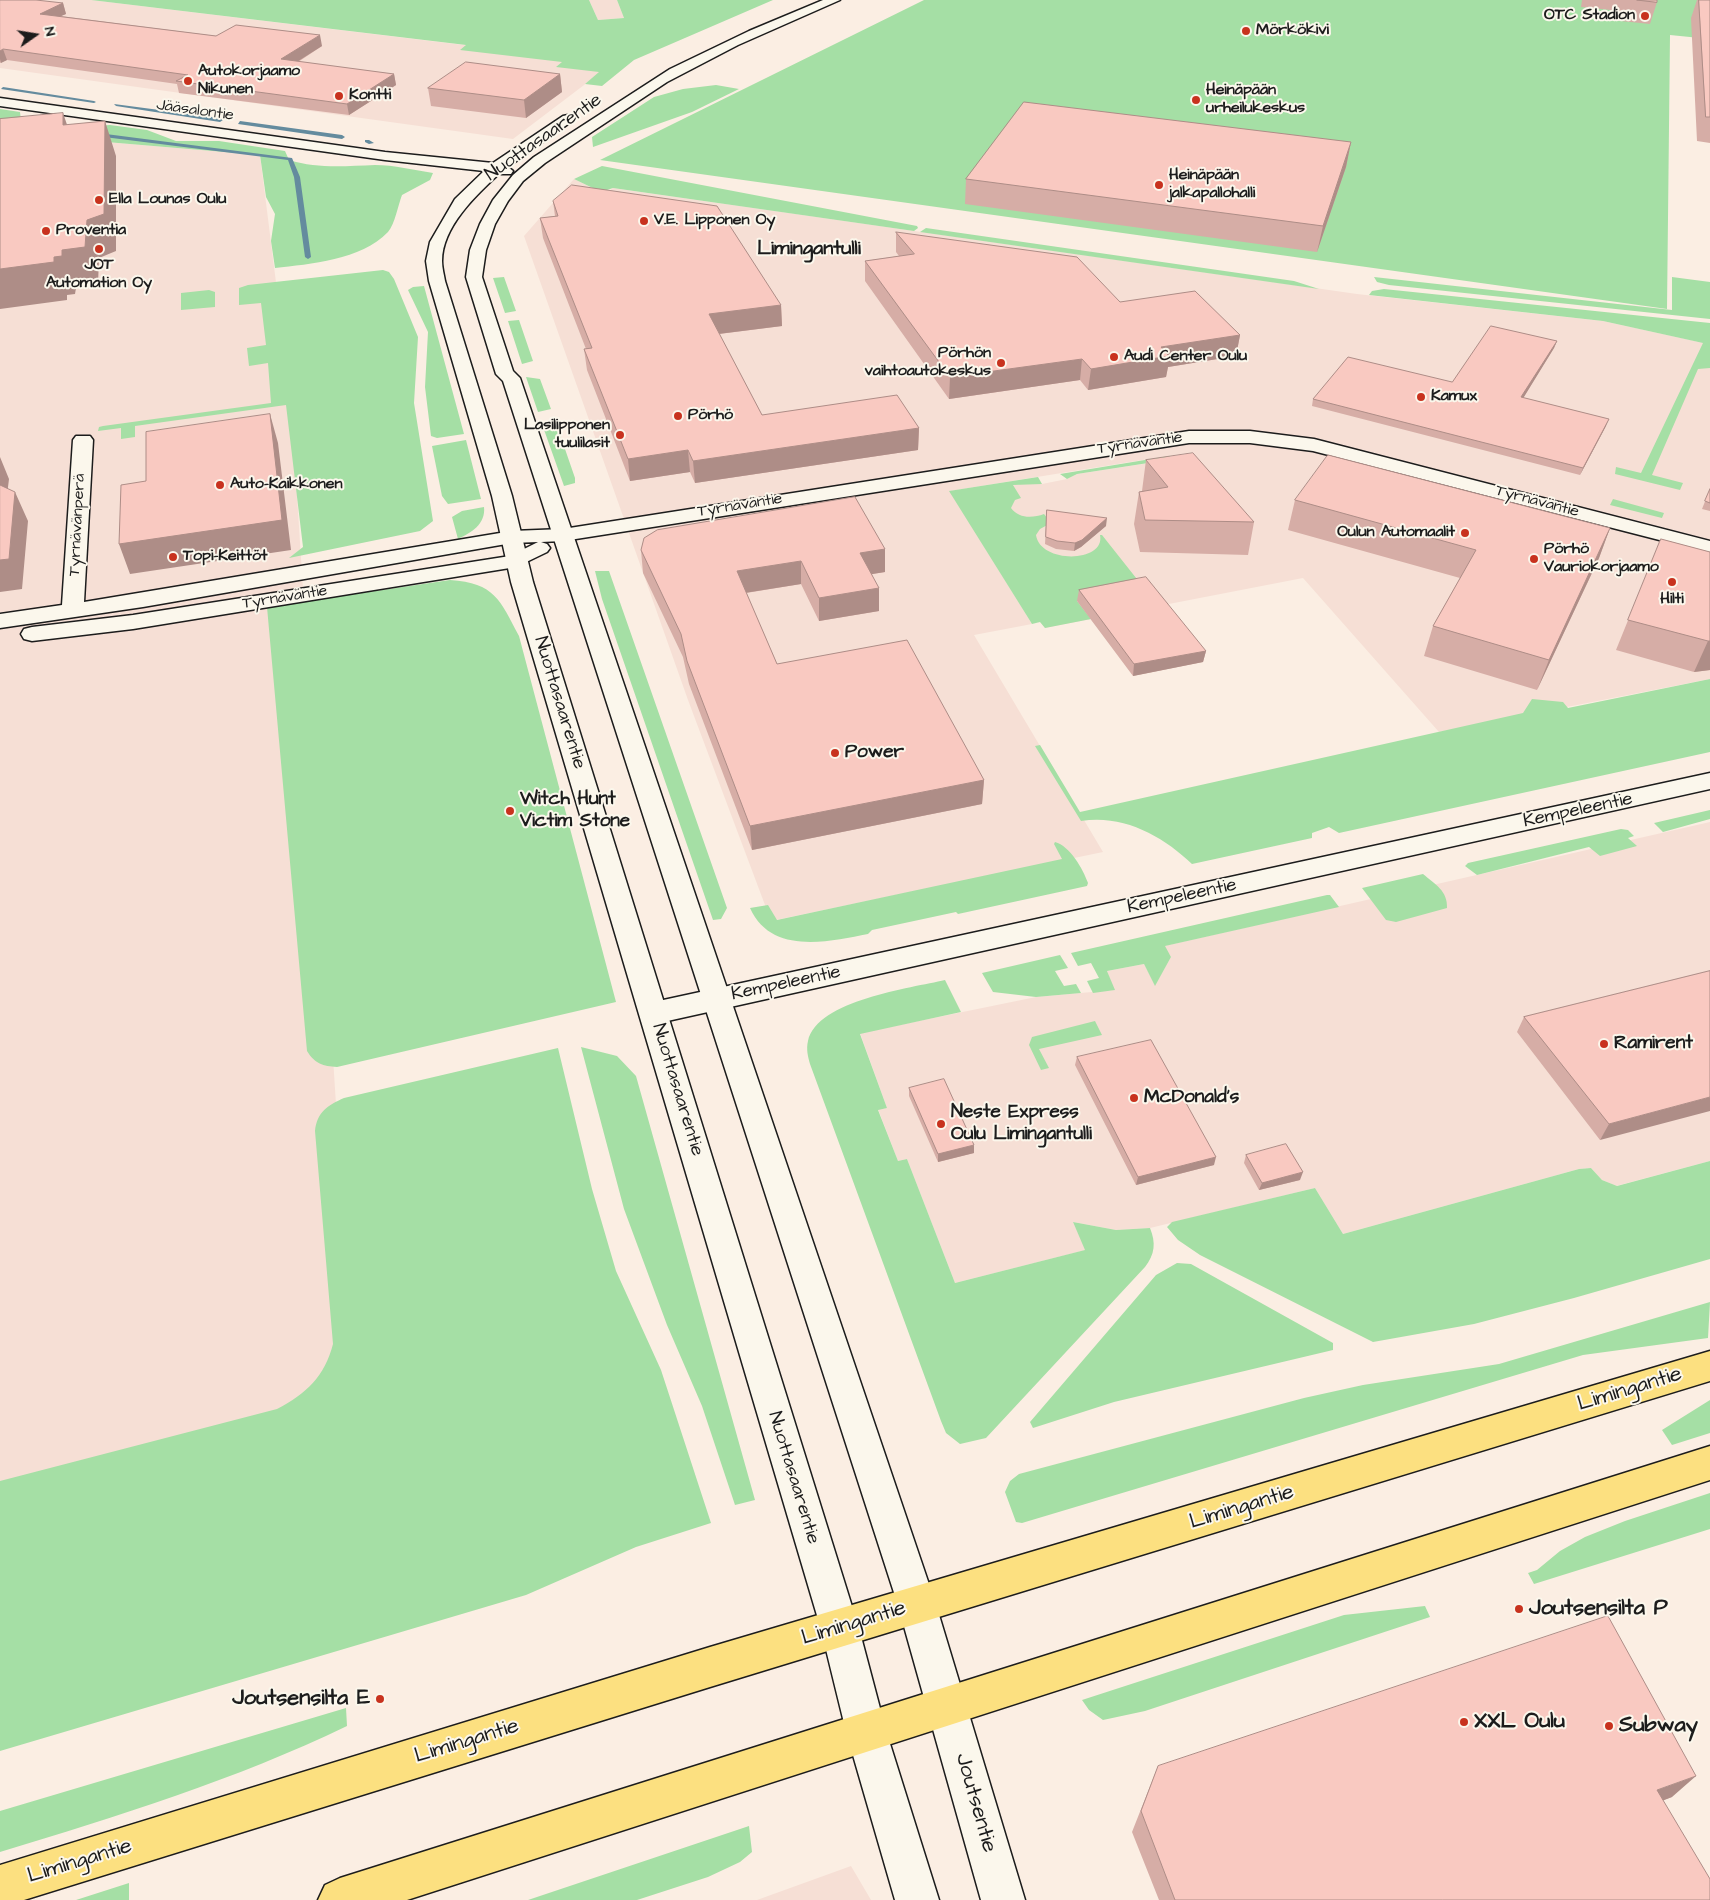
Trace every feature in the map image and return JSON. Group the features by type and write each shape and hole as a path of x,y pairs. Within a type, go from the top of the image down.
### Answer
{"main road":[{"path":"698,45 801,0"},
{"name":"Nuottasaarentie","path":"834,0 725,46 673,74 600,120 519,176 487,222 475,262 474,276 505,374 511,378 918,1605 949,1706"},
{"name":"Jääsalontie","path":"0,102 385,156 448,171 491,172 519,176"},
{"name":"Nuottasaarentie","path":"582,110 491,172 460,202 438,242 434,262 438,284 502,496 516,562 840,1629 866,1731"},
{"name":"Tyrnäväntie","path":"0,621 143,600 512,537 563,535 1165,440 1230,435 1286,440 1340,451 1710,547"},
{"name":"Tyrnävänperä","path":"74,610 83,440"},
{"name":"Tyrnäväntie","path":"0,638 132,622 516,562 563,535"},
{"name":"Kempeleentie","path":"654,1013 1710,782"},
{"name":"Limingantie","path":"0,1886 700,1670 1710,1366"},
{"path":"340,1900 1710,1463"},
{"name":"Joutsentie","path":"949,1706 972,1798 1003,1900"},
{"path":"866,1731 917,1900"}],"shaded area":[{"path":"0,0 91,0 613,63 513,139 0,68"},
{"path":"589,0 617,0 624,18 598,20"},
{"path":"0,133 260,155 291,402 355,1401 0,1494"},
{"path":"574,179 601,192 608,192 613,188 1357,294 1603,321 1704,343 1694,365 1710,367 1710,679 1439,732 1303,578 1045,628 956,494 1028,483 1042,484 1067,479 1077,474 1195,456 1192,452 950,491 1032,624 974,635 1103,852 771,921 688,700 524,236"},
{"path":"1710,822 1710,1161 1616,1186 1602,1180 1591,1168 1579,1169 1343,1234 1315,1188 1150,1228 1116,1230 1073,1222 1086,1250 955,1283 907,1159 898,1161 878,1109 887,1108 860,1033 1036,997 1114,990 1107,971 1144,964 1155,985 1171,957 1164,946"},
{"path":"851,1866 871,1900 757,1900"}],"green space":[{"path":"91,0 589,0 598,20 624,18 617,0 773,0 634,60 602,86 585,84 599,72 556,67 562,62 460,50 466,45"},
{"name":"Heinäpään urheilukeskus","path":"924,0 1710,0 1710,39 1670,35 1667,309 600,160"},
{"path":"716,85 739,89 692,112 593,147 592,137 654,97 683,89"},
{"path":"0,109 20,112 21,121 65,128 110,125 147,130 176,141 219,141 285,151 289,160 310,165 382,165 433,173 430,180 402,195 388,232 364,249 334,259 275,268 271,241 275,214 266,197 260,155 0,133"},
{"path":"602,166 917,226 918,228 914,231 613,188 601,192 574,179"},
{"path":"926,228 1294,281 1319,289 920,232"},
{"path":"383,270 389,272 394,279 418,337 414,403 433,521 420,531 289,558 303,547 286,405 135,426 135,437 121,439 121,428 98,431 99,427 103,426 271,403 268,363 249,366 247,348 266,345 261,303 239,305 239,288 248,285"},
{"path":"504,277 516,311 505,313 493,278"},
{"path":"1374,277 1672,310 1672,277 1710,282 1710,319 1389,285 1377,282"},
{"path":"424,286 464,434 437,438 431,436 425,387 428,332 408,290 413,287"},
{"path":"1384,289 1710,323 1710,368 1698,369 1652,475 1683,483 1680,490 1615,474 1616,467 1641,473 1703,343 1603,321 1369,295 1372,291"},
{"path":"209,290 215,292 215,307 181,310 181,293"},
{"path":"519,320 533,361 522,364 508,321"},
{"path":"526,377 540,379 551,409 538,412"},
{"path":"556,423 575,478 575,483 564,486 542,424"},
{"path":"466,440 481,499 448,504 442,496 432,446"},
{"path":"1169,456 1174,459 1077,474 1067,479 1060,474"},
{"path":"1038,477 1042,484 1013,485 1021,498 1015,500 1011,508 1014,512 1026,517 1044,514 1051,523 1040,529 1036,535 1040,544 1049,551 1060,555 1083,555 1093,551 1099,544 1100,535 1102,535 1144,588 1077,601 1091,619 1045,628 1040,622 1032,624 949,491"},
{"path":"1613,499 1664,513 1662,518 1610,505"},
{"path":"484,507 483,518 477,527 458,539 452,517 462,511"},
{"path":"595,571 609,571 727,908 721,919 713,920 602,599"},
{"path":"450,580 477,585 487,590 501,603 519,636 616,1002 337,1067 323,1065 316,1062 307,1051 267,607"},
{"path":"1710,679 1710,752 1339,833 1329,827 1312,833 1312,838 1192,864 1168,844 1141,829 1112,821 1081,821 1035,746 1040,745 1080,812 1523,713 1532,699 1563,702 1568,708"},
{"path":"1710,810 1710,819 1663,832 1654,823"},
{"path":"1621,829 1628,830 1634,836 1628,838 1637,846 1600,856 1589,847 1477,875 1465,866 1468,863"},
{"path":"1055,842 1061,844 1071,853 1086,877 1087,886 958,914 956,912 872,930 868,934 819,942 802,942 786,939 772,933 759,923 750,908 768,905 777,920 1062,859 1054,844"},
{"path":"1423,874 1443,892 1447,908 1396,922 1386,920 1362,888"},
{"path":"1330,895 1339,907 1165,946 1171,957 1155,986 1144,964 1107,971 1115,990 1093,993 1087,981 1099,978 1091,963 1078,966 1071,953"},
{"path":"1060,955 1068,968 1055,971 1064,986 1076,984 1081,993 1036,997 993,992 982,973"},
{"path":"945,980 961,1012 860,1034 887,1108 878,1110 898,1161 907,1159 955,1283 1085,1250 1073,1222 1116,1230 1150,1228 1154,1244 1153,1253 1145,1267 986,1438 960,1444 946,1433 941,1421 810,1064 807,1050 808,1041 815,1027 828,1015 867,998"},
{"path":"1095,1021 1102,1035 1039,1049 1049,1068 1041,1070 1029,1045 1032,1037"},
{"path":"581,1047 617,1056 636,1076 755,1500 735,1505 702,1406 667,1325 624,1209"},
{"path":"558,1048 592,1189 616,1271 661,1370 711,1523 636,1547 526,1595 0,1751 0,1481 277,1409 297,1397 319,1375 325,1366 333,1344 315,1131 321,1114 333,1103 344,1098"},
{"path":"1710,1161 1710,1259 1474,1324 1373,1342 1200,1255 1178,1240 1167,1227 1172,1222 1315,1188 1343,1234 1579,1169 1591,1168 1602,1180 1617,1186"},
{"path":"1177,1263 1191,1264 1333,1343 1333,1350 1114,1402 1033,1428 1030,1422 1156,1275"},
{"path":"1710,1302 1708,1338 1583,1355 1022,1523 1016,1522 1005,1492 1010,1481 1019,1474 1304,1398 1363,1385 1499,1364"},
{"path":"1710,1400 1710,1433 1672,1445 1662,1430"},
{"path":"1710,1493 1710,1529 1534,1584 1528,1573 1537,1570 1560,1551 1585,1537 1625,1521"},
{"path":"1425,1606 1430,1617 1145,1711 1103,1720 1089,1710 1082,1700 1344,1615"},
{"path":"346,1708 347,1726 262,1763 132,1811 0,1852 0,1811"},
{"path":"749,1826 752,1852 740,1862 708,1877 637,1900 528,1900"},
{"path":"129,1883 129,1900 76,1900"}],"building":[{"path":"0,0 36,0 63,3 40,14 216,36 236,25 320,35 281,59 394,74 347,104 176,81 188,75 3,49 0,51"},
{"path":"1637,0 1657,0 1657,2"},
{"path":"1699,0 1710,0 1710,117 1706,117"},
{"path":"466,62 560,74 524,100 428,88"},
{"name":"Heinäpään jalkapallohalli","path":"1024,102 1351,142 1323,226 966,179"},
{"path":"63,113 63,125 105,121 104,214 87,220 85,247 62,250 62,256 54,257 54,262 0,269 0,119"},
{"path":"572,185 717,206 781,305 709,314 762,415 897,395 919,428 693,461 688,450 628,459 584,349 592,348 540,218 558,216 553,201"},
{"path":"896,232 1077,257 1120,302 1195,291 1240,335 1161,347 1169,356 1091,369 1082,359 950,377 865,261 914,254"},
{"name":"Kamux","path":"1491,326 1557,341 1521,397 1609,419 1583,468 1313,399 1348,357 1452,382"},
{"name":"Auto-Kaikkonen","path":"270,414 282,520 119,544 121,485 146,481 146,432"},
{"path":"1193,453 1254,522 1145,520 1139,492 1168,487 1146,460"},
{"path":"1328,455 1610,528 1549,660 1433,626 1476,550 1295,500"},
{"path":"0,485 15,492 9,559 0,560"},
{"path":"1710,489 1710,503 1705,501"},
{"path":"855,497 885,549 860,553 879,588 819,598 801,561 737,571 777,664 907,640 984,780 750,826 687,661 681,634 641,550 644,538 657,530"},
{"path":"1047,510 1107,518 1082,540 1075,543 1057,541 1046,537"},
{"path":"1661,539 1710,552 1710,641 1628,620"},
{"path":"1146,577 1206,651 1134,664 1079,590"},
{"path":"1710,971 1710,1097 1609,1124 1524,1017"},
{"name":"McDonald's","path":"1151,1040 1216,1157 1138,1177 1077,1057"},
{"name":"Neste Express Oulu Limingantulli","path":"944,1079 974,1145 938,1154 909,1088"},
{"path":"1286,1144 1303,1172 1262,1183 1246,1155"},
{"name":"XXL Oulu","path":"1608,1616 1696,1776 1657,1790 1710,1879 1710,1900 1175,1900 1141,1811 1158,1766"}],"waterway":[{"path":"3,88 94,102"},
{"path":"116,105 220,120"},
{"path":"240,123 342,137"},
{"path":"98,135 290,159 297,177 308,257"},
{"path":"367,141 371,143"}],"place":[{"name":"OTC Stadion","path":"1645,16"},
{"name":"Mörkökivi","path":"1246,31"},
{"name":"Autokorjaamo Nikunen","path":"188,81"},
{"name":"Kontti","path":"339,96"},
{"name":"Heinäpään urheilukeskus","path":"1196,100"},
{"name":"Heinäpään jalkapallohalli","path":"1159,185"},
{"name":"Ella Lounas Oulu","path":"99,200"},
{"name":"V.E. Lipponen Oy","path":"644,221"},
{"name":"Proventia","path":"46,231"},
{"name":"JOT Automation Oy","path":"99,249"},
{"name":"Audi Center Oulu","path":"1114,357"},
{"name":"Pörhön vaihtoautokeskus","path":"1001,363"},
{"name":"Kamux","path":"1421,397"},
{"name":"Pörhö","path":"678,416"},
{"name":"Lasilipponen tuulilasit","path":"620,435"},
{"name":"Auto-Kaikkonen","path":"220,485"},
{"name":"Oulun Automaalit","path":"1465,533"},
{"name":"Topi-Keittöt","path":"173,557"},
{"name":"Pörhö Vauriokorjaamo","path":"1534,559"},
{"name":"Hilti","path":"1672,582"},
{"name":"Power","path":"835,753"},
{"name":"Witch Hunt Victim Stone","path":"510,811"},
{"name":"Ramirent","path":"1604,1044"},
{"name":"McDonald's","path":"1134,1098"},
{"name":"Neste Express Oulu Limingantulli","path":"941,1124"},
{"name":"Joutsensilta P","path":"1519,1609"},
{"name":"Joutsensilta E","path":"380,1699"},
{"name":"XXL Oulu","path":"1464,1722"},
{"name":"Subway","path":"1609,1726"}],"district":[{"name":"Limingantulli","path":"809,250"}]}
